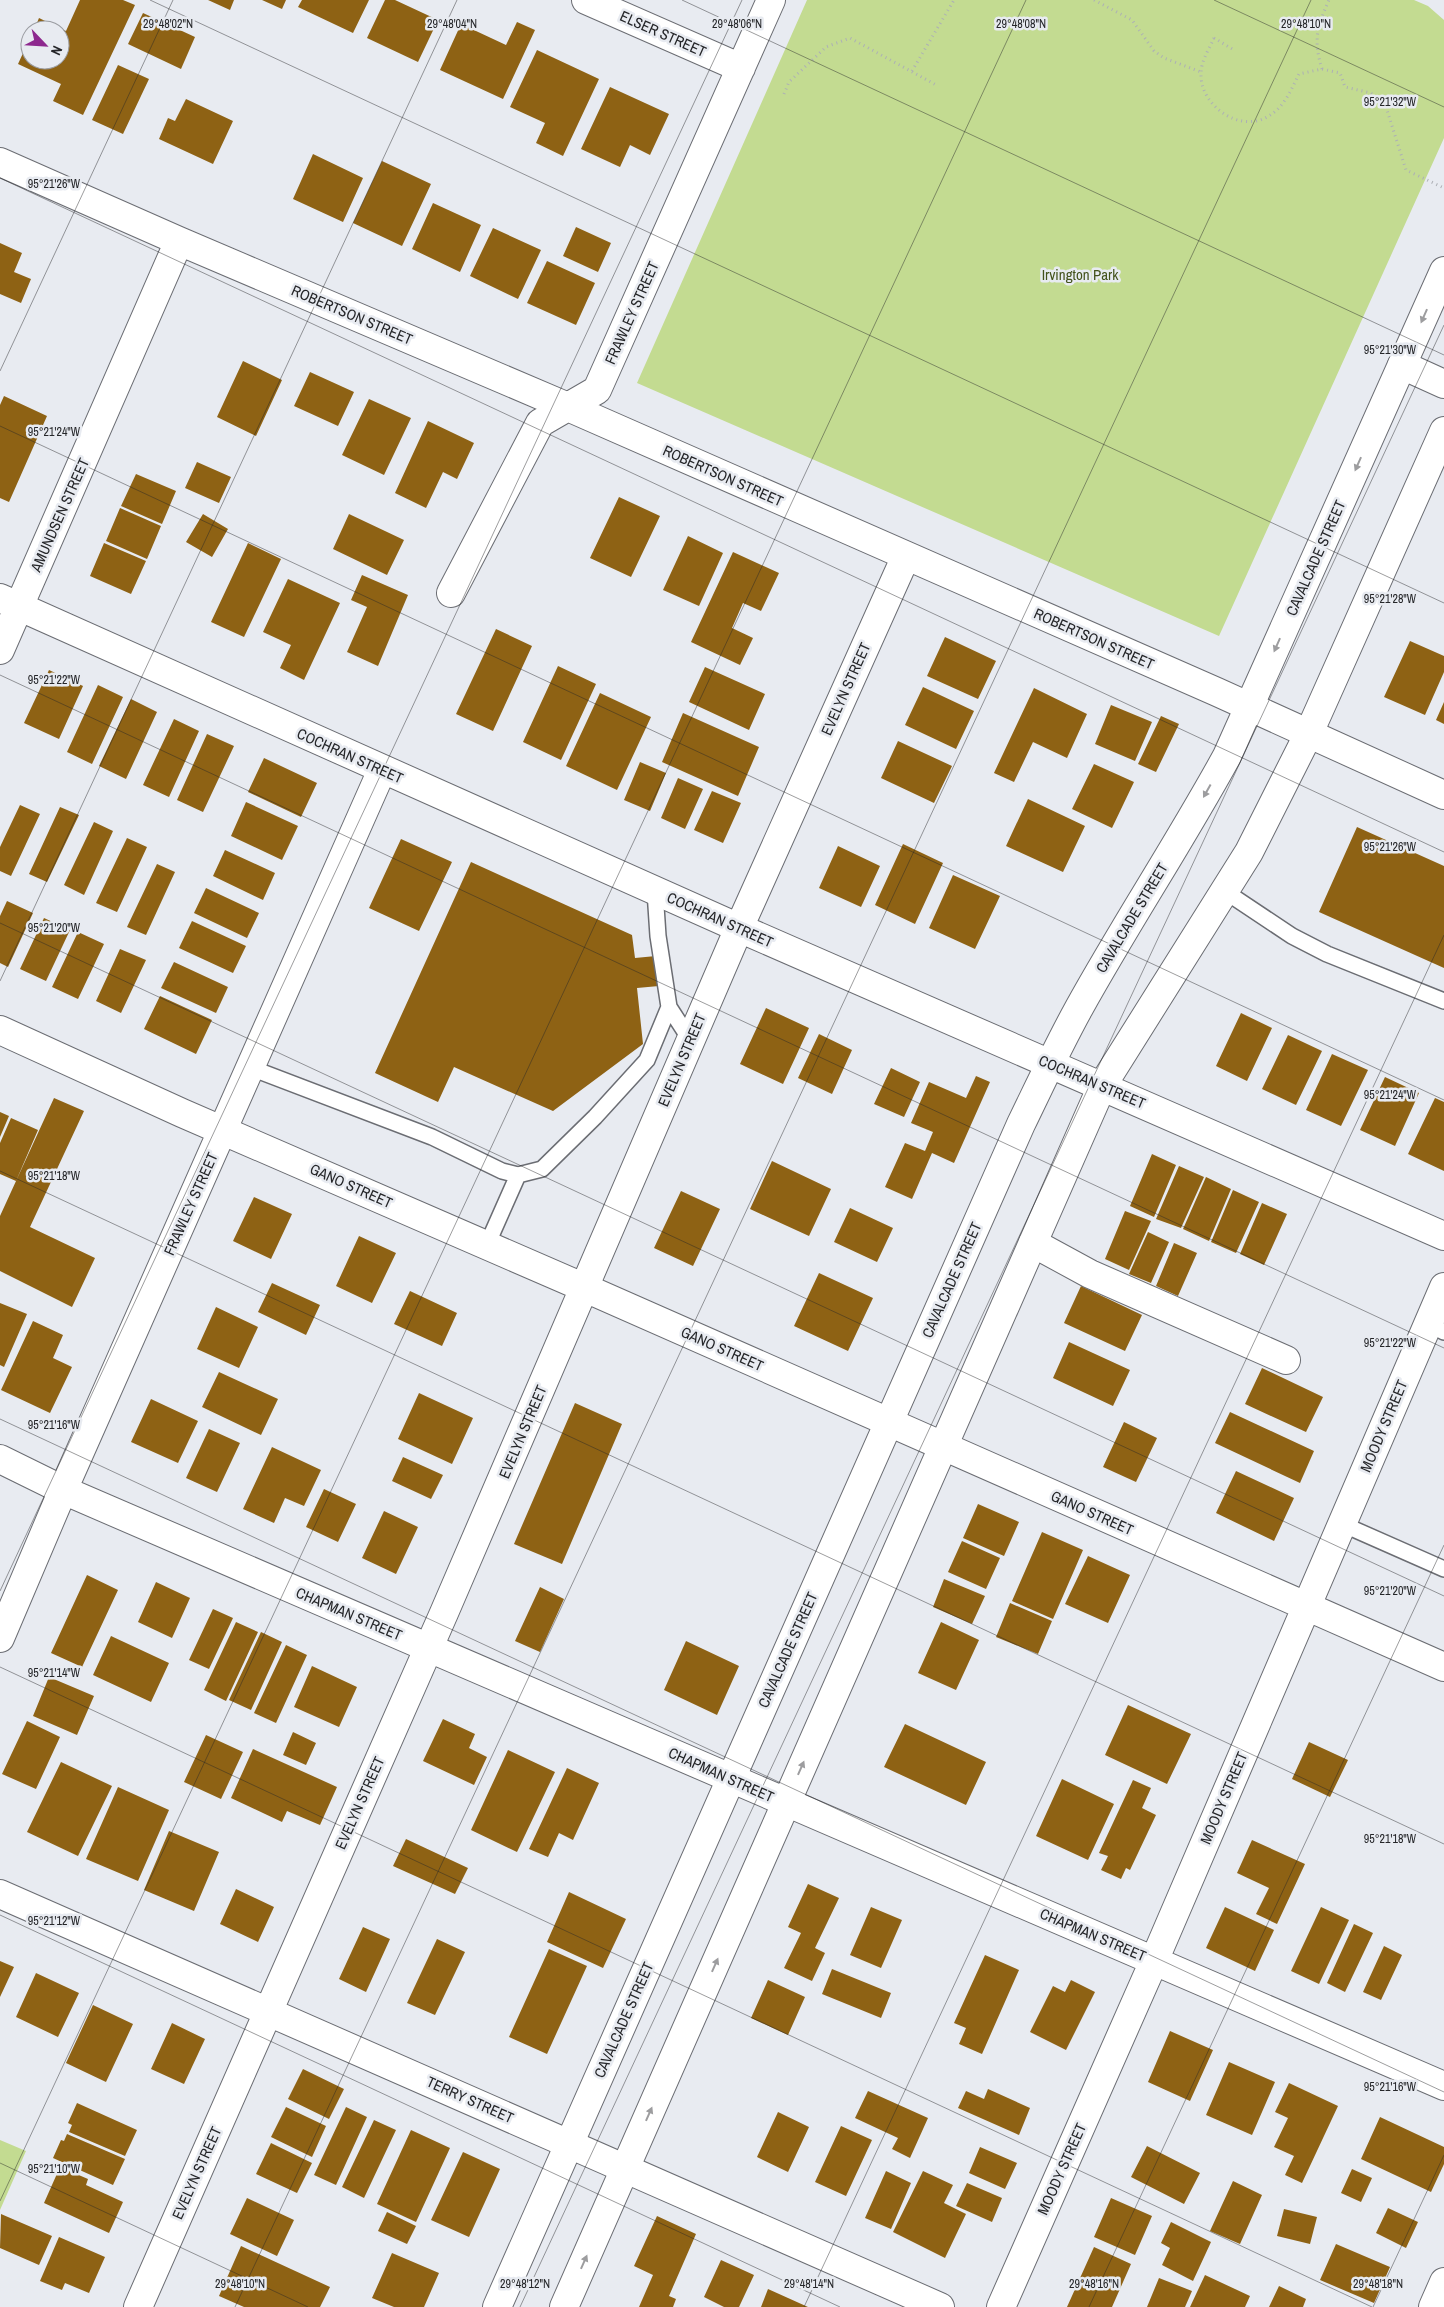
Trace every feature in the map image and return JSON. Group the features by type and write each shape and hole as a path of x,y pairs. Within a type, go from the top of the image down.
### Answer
{"street":[{"name":"ELSER STREET","path":"586,0 741,68"},
{"name":"FRAWLEY STREET","path":"451,593 540,423 598,390 771,0"},
{"name":"ROBERTSON STREET","path":"0,162 179,242 568,407 1309,733 1444,795"},
{"name":"AMUNDSEN STREET","path":"0,650 10,602 179,242"},
{"name":"CAVALCADE STREET","path":"496,2307 888,1423 1050,1064 1078,1010 1130,919 1189,824 1227,756 1444,271"},
{"path":"1402,365 1444,384"},
{"path":"564,2307 1102,1086 1223,890 1249,852 1309,733 1444,431"},
{"name":"EVELYN STREET","path":"138,2307 585,1288 739,928 906,556"},
{"name":"COCHRAN STREET","path":"10,602 655,891 1444,1236"},
{"name":"FRAWLEY STREET","path":"0,1638 63,1490 382,770"},
{"name":"GANO STREET","path":"0,1030 223,1131 585,1288 942,1448 1444,1668"},
{"path":"1032,1243 1090,1274 1286,1360"},
{"name":"MOODY STREET","path":"1001,2307 1154,1961 1342,1524 1436,1328 1444,1287"},
{"name":"CHAPMAN STREET","path":"0,1459 63,1490 1444,2086"},
{"name":"TERRY STREET","path":"0,1894 940,2307"},
{"path":"1433,2307 1444,2282"}],"lane":[{"path":"1223,890 1292,936 1326,954 1444,1001"},
{"path":"655,891 658,936 669,1007 690,1041"},
{"path":"251,1068 432,1137 502,1171 518,1175 542,1169 595,1117 648,1060 669,1007"},
{"path":"487,1245 518,1175"},
{"path":"1342,1524 1444,1569"}],"path":[{"path":"912,71 954,0"},
{"path":"1094,0 1132,20 1154,51 1164,58 1201,72"},
{"path":"1322,69 1316,48 1319,23 1329,0"},
{"path":"784,94 789,82 826,47 850,38 938,86"},
{"path":"1234,50 1214,38 1204,59 1201,72 1204,92 1213,106 1226,115 1242,121 1255,122 1268,117 1281,106 1299,74 1322,69 1340,73 1345,87 1371,93 1386,107 1406,170 1444,188"}],"green space":[{"name":"Irvington Park","path":"807,0 1414,0 1428,6 1444,20 1444,138 1219,636 637,383"},
{"path":"0,2140 26,2151 0,2210"}],"building":[{"path":"80,0 123,0 135,5 83,115 53,101 61,84 31,70 70,70 70,22"},
{"path":"208,0 234,0 230,10"},
{"path":"262,0 286,0 282,9"},
{"path":"302,0 369,0 353,33 298,7"},
{"path":"385,0 395,0 438,20 418,62 367,38"},
{"path":"143,13 195,37 181,69 128,44"},
{"path":"517,22 535,30 503,99 440,70 461,24 506,45"},
{"path":"537,50 599,79 563,156 536,143 545,123 510,107"},
{"path":"118,65 149,79 123,134 92,120"},
{"path":"610,87 669,114 650,155 630,145 620,167 581,149"},
{"path":"186,99 233,121 213,164 159,139 168,118 175,121"},
{"path":"313,154 363,178 343,222 293,199"},
{"path":"382,161 431,184 402,246 353,223"},
{"path":"433,203 481,225 460,272 412,249"},
{"path":"576,227 611,243 598,272 563,256"},
{"path":"493,228 541,250 518,299 470,276"},
{"path":"0,243 22,253 14,272 31,279 21,303 0,294"},
{"path":"547,261 595,283 576,325 527,303"},
{"path":"243,361 282,380 256,436 217,417"},
{"path":"310,372 354,392 338,426 294,406"},
{"path":"4,396 47,416 9,502 0,498 0,405"},
{"path":"369,399 411,418 384,475 342,455"},
{"path":"428,421 474,443 457,479 443,472 426,508 395,493"},
{"path":"197,462 231,477 219,503 185,488"},
{"path":"136,474 176,491 162,524 121,506"},
{"path":"619,497 660,516 631,577 590,558"},
{"path":"120,508 161,526 147,559 106,541"},
{"path":"203,514 228,529 212,557 186,542"},
{"path":"349,514 404,540 387,575 333,549"},
{"path":"688,536 723,553 699,606 663,590"},
{"path":"104,543 146,561 131,594 90,576"},
{"path":"248,543 281,559 244,637 211,622"},
{"path":"733,552 779,573 761,611 743,603 732,628 753,638 740,665 691,642"},
{"path":"362,575 408,595 378,666 347,652 367,607 351,600"},
{"path":"288,579 340,603 304,680 280,668 291,645 263,632"},
{"path":"496,629 532,646 493,731 456,714"},
{"path":"945,637 996,661 978,699 927,676"},
{"path":"1410,641 1444,656 1444,672 1425,715 1384,697"},
{"path":"558,666 596,684 561,760 523,742"},
{"path":"705,667 765,694 749,730 689,702"},
{"path":"49,670 83,686 59,739 24,723"},
{"path":"98,685 123,697 92,764 67,752"},
{"path":"923,687 974,711 956,749 905,725"},
{"path":"1034,688 1087,714 1067,758 1033,742 1014,782 994,773"},
{"path":"600,693 651,717 617,790 566,766"},
{"path":"131,699 157,712 126,779 99,766"},
{"path":"1444,702 1444,724 1436,720"},
{"path":"1111,705 1152,722 1135,761 1095,744"},
{"path":"683,713 759,747 738,796 662,762"},
{"path":"1161,716 1179,724 1156,772 1138,764"},
{"path":"174,719 199,731 169,797 143,785"},
{"path":"207,734 234,746 203,812 177,800"},
{"path":"898,741 952,766 934,803 881,778"},
{"path":"264,758 317,783 301,817 248,792"},
{"path":"640,762 666,773 650,811 624,800"},
{"path":"1094,764 1134,782 1112,828 1072,809"},
{"path":"678,778 703,789 685,829 661,818"},
{"path":"712,791 741,803 723,843 694,830"},
{"path":"1028,799 1085,826 1063,872 1006,846"},
{"path":"246,802 298,826 282,860 231,836"},
{"path":"20,805 40,814 11,876 0,871 0,847"},
{"path":"60,807 79,815 47,882 29,874"},
{"path":"94,822 113,831 84,895 64,885"},
{"path":"1357,827 1444,866 1444,968 1319,912"},
{"path":"127,838 147,847 117,912 96,903"},
{"path":"401,839 452,862 419,931 369,908"},
{"path":"903,844 943,863 915,924 875,905"},
{"path":"838,846 880,866 861,907 819,888"},
{"path":"225,850 275,873 263,900 213,876"},
{"path":"471,862 632,935 635,958 656,956 659,986 637,988 643,1044 553,1111 454,1067 438,1102 375,1073"},
{"path":"157,864 175,872 146,935 127,927"},
{"path":"953,875 1000,896 975,949 929,928"},
{"path":"206,888 259,913 247,938 194,913"},
{"path":"7,901 33,913 8,967 0,963 0,916"},
{"path":"44,918 70,930 46,981 20,969"},
{"path":"192,921 246,946 233,973 179,948"},
{"path":"78,932 104,944 78,999 52,987"},
{"path":"120,949 146,960 121,1013 96,1001"},
{"path":"174,962 228,987 216,1013 161,988"},
{"path":"160,996 212,1020 196,1054 144,1029"},
{"path":"766,1008 809,1028 783,1084 740,1064"},
{"path":"1241,1013 1272,1028 1247,1081 1216,1066"},
{"path":"819,1034 852,1050 832,1094 798,1078"},
{"path":"1288,1035 1322,1051 1296,1105 1262,1089"},
{"path":"1332,1054 1368,1070 1341,1126 1306,1110"},
{"path":"891,1068 920,1082 904,1117 874,1104"},
{"path":"976,1076 990,1082 954,1163 932,1153 912,1199 885,1187 905,1143 925,1151 933,1132 911,1123 929,1082 966,1098"},
{"path":"1385,1077 1419,1093 1395,1146 1360,1130"},
{"path":"54,1098 84,1111 30,1227 95,1258 72,1307 0,1271 0,1216"},
{"path":"1435,1098 1444,1102 1444,1171 1408,1154"},
{"path":"0,1112 9,1116 0,1137"},
{"path":"11,1118 38,1130 16,1181 0,1174 0,1143"},
{"path":"1152,1154 1176,1165 1154,1217 1130,1206"},
{"path":"772,1161 831,1189 809,1236 750,1209"},
{"path":"1179,1166 1204,1177 1181,1228 1156,1219"},
{"path":"1206,1177 1231,1189 1209,1241 1183,1229"},
{"path":"1233,1190 1259,1202 1236,1253 1211,1242"},
{"path":"681,1191 720,1209 693,1266 654,1248"},
{"path":"254,1197 292,1214 271,1259 233,1241"},
{"path":"1262,1203 1287,1214 1264,1265 1240,1254"},
{"path":"850,1208 893,1228 877,1262 834,1242"},
{"path":"1125,1211 1151,1221 1129,1270 1105,1259"},
{"path":"1148,1232 1169,1242 1151,1283 1129,1274"},
{"path":"359,1236 396,1253 372,1303 336,1286"},
{"path":"1174,1243 1197,1253 1178,1296 1156,1286"},
{"path":"819,1273 873,1298 848,1351 794,1326"},
{"path":"272,1283 320,1305 306,1335 258,1312"},
{"path":"1081,1286 1142,1315 1125,1351 1064,1323"},
{"path":"410,1291 457,1313 442,1346 394,1324"},
{"path":"0,1303 27,1314 4,1367 0,1365"},
{"path":"216,1307 258,1327 239,1368 197,1349"},
{"path":"33,1321 63,1335 53,1358 72,1367 50,1413 1,1390"},
{"path":"1069,1342 1130,1370 1113,1406 1053,1378"},
{"path":"1262,1368 1323,1397 1306,1432 1245,1404"},
{"path":"219,1372 278,1399 261,1435 202,1407"},
{"path":"419,1393 473,1418 452,1464 398,1439"},
{"path":"151,1399 198,1421 178,1463 131,1442"},
{"path":"575,1403 622,1424 562,1564 514,1544"},
{"path":"1230,1412 1314,1451 1300,1483 1215,1443"},
{"path":"1124,1422 1157,1438 1136,1482 1103,1467"},
{"path":"209,1429 240,1443 217,1492 186,1478"},
{"path":"272,1447 321,1470 304,1506 285,1498 274,1523 243,1509"},
{"path":"403,1457 443,1475 431,1499 392,1481"},
{"path":"1236,1471 1294,1498 1274,1541 1216,1513"},
{"path":"324,1489 356,1504 338,1542 306,1527"},
{"path":"978,1504 1019,1522 1004,1556 963,1538"},
{"path":"384,1511 418,1527 396,1574 362,1558"},
{"path":"1042,1532 1083,1550 1053,1619 1012,1601"},
{"path":"962,1541 1000,1558 986,1589 948,1572"},
{"path":"1088,1556 1130,1575 1108,1623 1065,1604"},
{"path":"87,1575 118,1590 82,1667 51,1653"},
{"path":"944,1579 985,1596 972,1624 933,1607"},
{"path":"156,1582 190,1598 172,1638 138,1622"},
{"path":"540,1587 564,1599 540,1652 515,1641"},
{"path":"1010,1603 1052,1621 1038,1654 996,1637"},
{"path":"213,1609 233,1618 209,1669 189,1660"},
{"path":"236,1622 258,1632 226,1701 204,1690"},
{"path":"941,1622 979,1640 956,1690 918,1673"},
{"path":"261,1632 282,1642 251,1710 229,1700"},
{"path":"111,1636 169,1663 151,1702 93,1675"},
{"path":"686,1641 739,1666 717,1715 664,1690"},
{"path":"286,1645 307,1655 276,1723 254,1713"},
{"path":"312,1666 357,1687 339,1727 294,1707"},
{"path":"49,1677 94,1696 77,1735 33,1716"},
{"path":"1128,1705 1191,1734 1167,1784 1105,1755"},
{"path":"443,1719 475,1734 469,1748 487,1757 474,1785 423,1761"},
{"path":"27,1721 60,1737 36,1789 2,1774"},
{"path":"905,1724 986,1762 966,1805 884,1767"},
{"path":"293,1732 316,1743 306,1765 283,1755"},
{"path":"206,1735 243,1752 221,1799 184,1782"},
{"path":"1309,1742 1348,1760 1330,1797 1292,1779"},
{"path":"253,1749 337,1787 320,1825 287,1811 282,1822 231,1798"},
{"path":"508,1750 555,1772 517,1852 471,1830"},
{"path":"61,1762 112,1786 78,1856 27,1832"},
{"path":"567,1768 599,1783 573,1840 559,1833 548,1857 529,1849"},
{"path":"1062,1779 1114,1804 1088,1860 1036,1836"},
{"path":"1133,1780 1151,1788 1142,1808 1156,1815 1130,1870 1126,1868 1121,1879 1101,1870 1108,1856 1099,1853"},
{"path":"118,1787 169,1810 138,1881 86,1859"},
{"path":"169,1831 219,1852 194,1911 144,1890"},
{"path":"406,1839 468,1868 455,1894 393,1866"},
{"path":"1252,1840 1305,1864 1277,1924 1256,1914 1269,1888 1237,1873"},
{"path":"808,1884 839,1898 815,1948 825,1953 812,1981 784,1968 801,1933 788,1927"},
{"path":"236,1889 274,1907 258,1942 220,1924"},
{"path":"569,1892 626,1919 603,1968 547,1942"},
{"path":"871,1907 902,1920 881,1968 850,1955"},
{"path":"1225,1907 1274,1930 1255,1971 1206,1948"},
{"path":"1321,1907 1349,1920 1319,1984 1291,1971"},
{"path":"1354,1924 1373,1933 1345,1992 1327,1983"},
{"path":"363,1927 390,1939 366,1992 339,1979"},
{"path":"437,1939 465,1952 435,2015 407,2003"},
{"path":"1384,1946 1402,1955 1381,2000 1363,1992"},
{"path":"549,1949 587,1966 547,2054 509,2037"},
{"path":"985,1955 1019,1970 982,2054 959,2044 966,2028 954,2023"},
{"path":"0,1961 14,1967 0,1997"},
{"path":"832,1969 891,1993 881,2018 822,1994"},
{"path":"36,1973 79,1993 58,2037 16,2017"},
{"path":"768,1980 805,1997 788,2035 751,2018"},
{"path":"1071,1980 1095,1992 1066,2050 1030,2032 1053,1986 1065,1992"},
{"path":"93,2005 133,2024 106,2082 66,2063"},
{"path":"172,2023 205,2039 184,2084 151,2069"},
{"path":"1170,2031 1213,2050 1190,2101 1148,2082"},
{"path":"1229,2062 1275,2082 1252,2135 1206,2115"},
{"path":"303,2069 344,2089 329,2119 288,2099"},
{"path":"1289,2083 1338,2106 1302,2183 1285,2175 1294,2156 1274,2147 1288,2118 1275,2112"},
{"path":"988,2089 1030,2108 1019,2135 958,2108 966,2091 984,2099"},
{"path":"868,2091 928,2118 910,2158 892,2149 898,2138 855,2118"},
{"path":"77,2103 137,2130 125,2156 69,2132 72,2125 68,2123"},
{"path":"286,2107 326,2126 312,2157 271,2137"},
{"path":"346,2107 367,2117 336,2185 314,2175"},
{"path":"778,2112 809,2127 788,2172 757,2157"},
{"path":"1380,2117 1444,2147 1444,2164 1431,2192 1361,2159"},
{"path":"374,2120 396,2130 364,2198 342,2187"},
{"path":"841,2126 872,2140 846,2196 815,2182"},
{"path":"411,2130 450,2148 416,2222 377,2204"},
{"path":"67,2134 125,2159 113,2185 53,2158 61,2140 64,2141"},
{"path":"271,2143 312,2163 297,2193 256,2174"},
{"path":"1147,2146 1200,2173 1184,2204 1131,2177"},
{"path":"980,2147 1017,2163 1005,2189 969,2173"},
{"path":"463,2152 500,2169 469,2237 431,2220"},
{"path":"60,2167 88,2179 86,2185 123,2202 109,2233 44,2203"},
{"path":"1352,2169 1372,2178 1361,2202 1341,2193"},
{"path":"886,2171 911,2183 891,2229 865,2218"},
{"path":"923,2171 953,2185 944,2203 966,2214 945,2258 893,2232"},
{"path":"1233,2181 1262,2195 1240,2244 1210,2231"},
{"path":"967,2183 1002,2198 992,2222 956,2206"},
{"path":"247,2198 294,2220 277,2256 230,2234"},
{"path":"1111,2198 1152,2216 1135,2255 1094,2237"},
{"path":"1388,2208 1418,2222 1406,2248 1376,2233"},
{"path":"1284,2209 1317,2217 1310,2244 1277,2236"},
{"path":"387,2212 416,2226 407,2244 378,2231"},
{"path":"1,2214 52,2236 39,2265 0,2248"},
{"path":"657,2216 696,2234 669,2296 676,2299 673,2307 639,2307 653,2275 634,2266"},
{"path":"1171,2222 1211,2242 1193,2281 1162,2265 1170,2248 1161,2243"},
{"path":"59,2237 105,2257 89,2293 65,2283 62,2290 40,2281"},
{"path":"1336,2244 1390,2267 1374,2303 1320,2280"},
{"path":"241,2246 330,2287 320,2307 244,2307 219,2296"},
{"path":"1094,2247 1131,2264 1112,2307 1067,2307"},
{"path":"392,2253 439,2273 424,2307 394,2307 372,2298"},
{"path":"721,2260 754,2275 739,2307 724,2307 704,2297"},
{"path":"1205,2275 1250,2296 1245,2307 1190,2307"},
{"path":"1159,2278 1192,2291 1185,2307 1147,2307"},
{"path":"1279,2286 1306,2299 1303,2307 1269,2307"},
{"path":"768,2289 808,2307 761,2307"}]}
